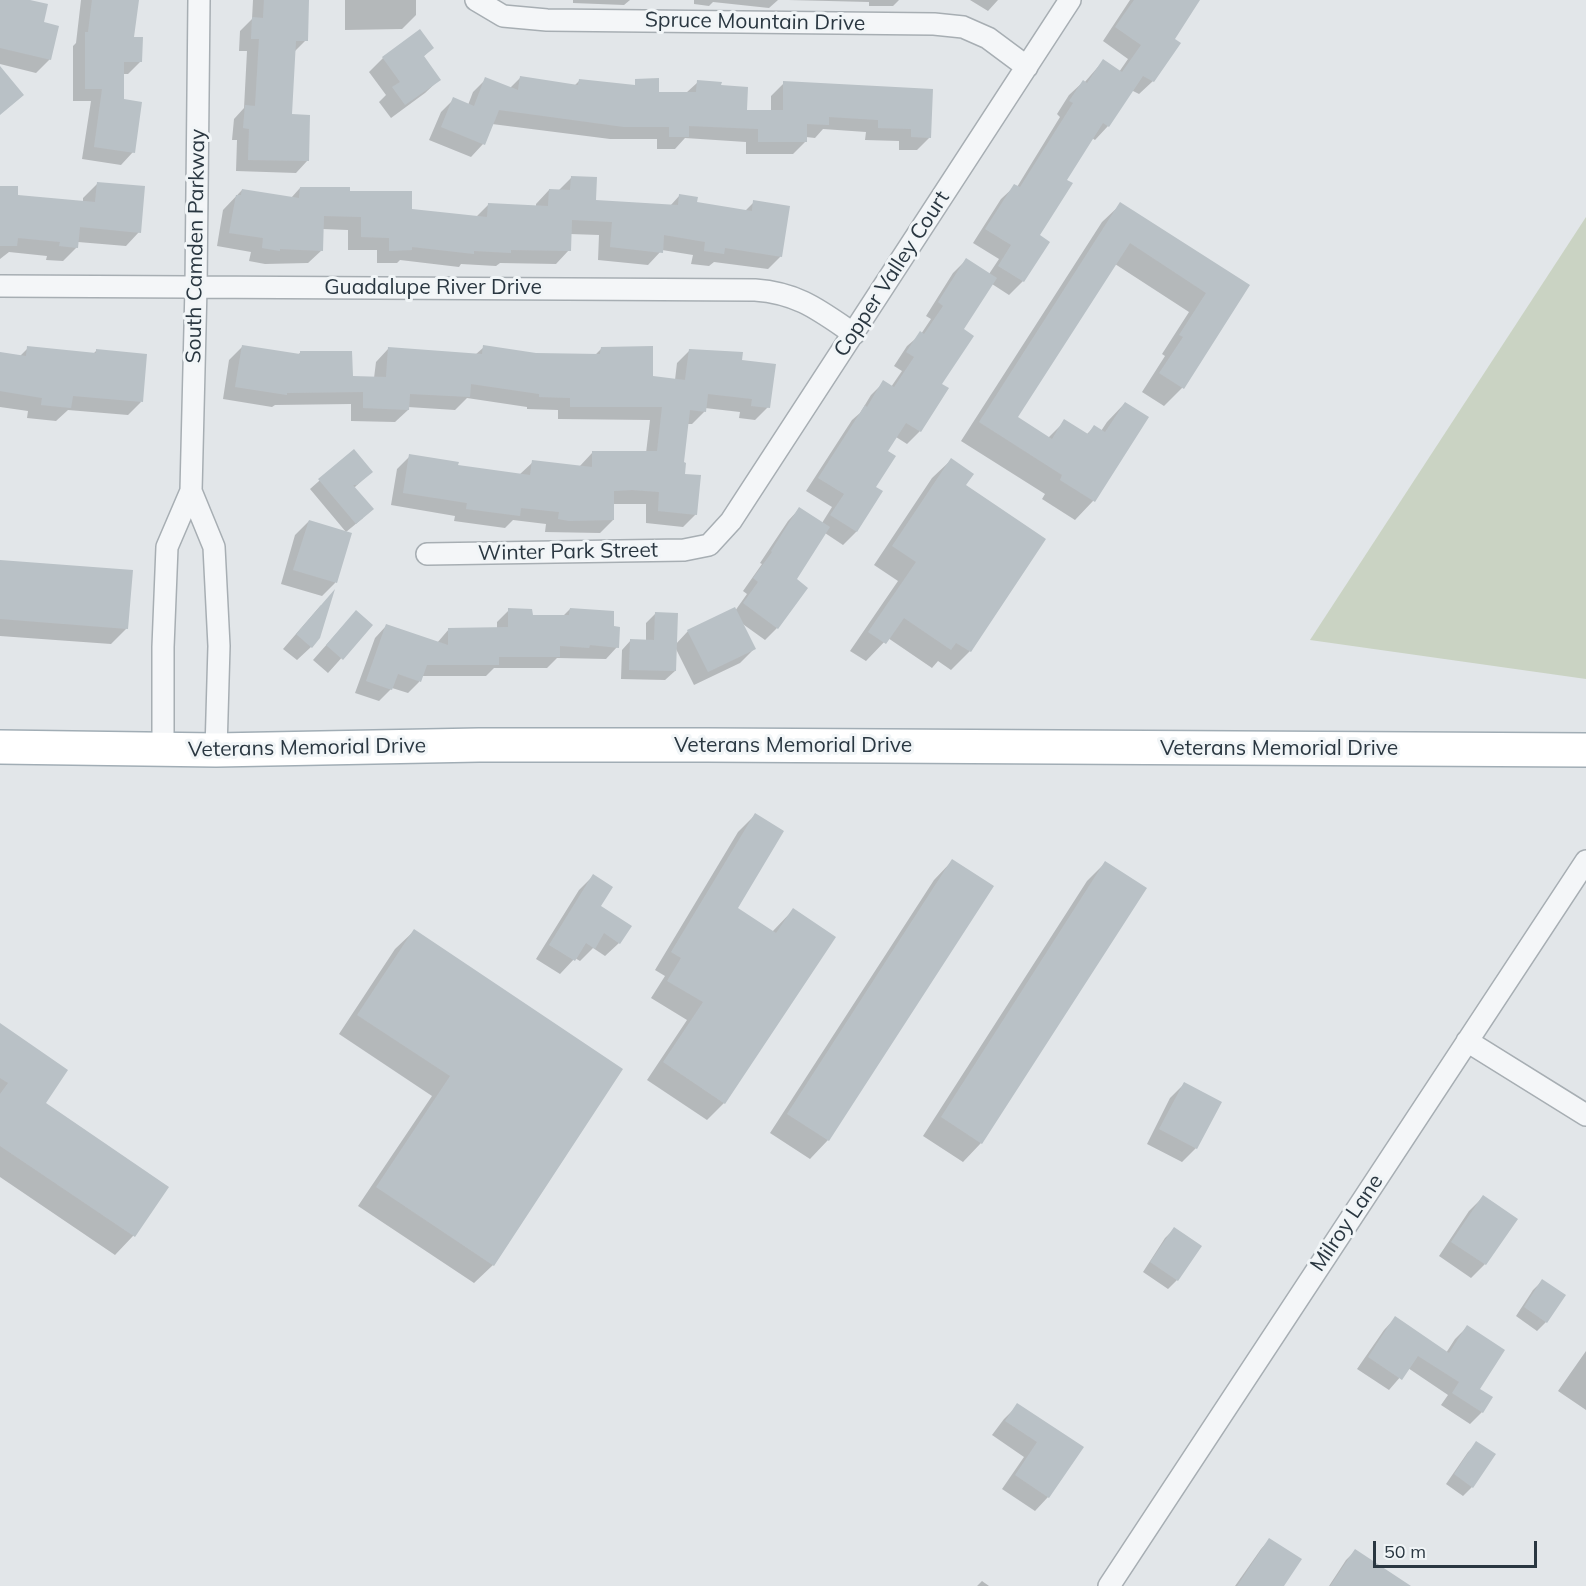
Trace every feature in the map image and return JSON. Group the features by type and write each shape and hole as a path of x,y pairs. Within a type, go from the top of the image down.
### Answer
{"main road":[{"name":"Veterans Memorial Drive","path":"2,750 216,750 479,745 1586,750"}],"street":[{"name":"South Camden Parkway","path":"164,749 163,648 167,547 191,491 199,0"},
{"name":"Spruce Mountain Drive","path":"476,0 503,16 547,20 934,24 963,27 988,38 1027,67"},
{"name":"Copper Valley Court","path":"710,545 731,521 1070,0"},
{"name":"Guadalupe River Drive","path":"0,286 776,291 809,303 854,334"},
{"name":"South Camden Parkway","path":"191,491 214,547 219,646 216,750"},
{"name":"Winter Park Street","path":"427,554 684,550 710,545"},
{"name":"Milroy Lane","path":"1109,1586 1586,861"},
{"path":"1467,1041 1586,1115"}],"green space":[{"path":"1586,217 1586,679 1310,640"}],"building":[{"path":"0,0 30,0 48,4 44,22 59,26 51,60 0,48"},
{"path":"92,0 139,0 134,37 143,37 142,62 124,62 124,99 142,102 135,153 94,147 102,89 85,89 85,32 88,32"},
{"path":"264,0 309,0 308,41 296,41 292,114 310,115 309,161 248,160 249,129 243,128 245,105 255,106 259,39 251,39 252,17 263,18"},
{"path":"1134,0 1200,0 1175,39 1181,43 1154,82 1143,76 1109,127 1103,123 1067,180 1073,183 1040,235 1050,242 1024,282 998,266 1011,245 985,229 1014,184 1020,187 1073,103 1069,101 1083,80 1087,83 1103,59 1122,72 1141,45 1115,27"},
{"path":"420,29 434,48 424,56 441,80 405,105 392,87 400,82 382,57"},
{"path":"0,66 24,95 0,115"},
{"path":"520,76 578,85 579,79 635,85 635,79 659,78 659,92 696,92 697,80 722,82 721,85 748,87 747,110 783,110 783,81 933,89 931,138 911,137 911,129 878,128 878,120 829,117 829,125 807,124 807,142 758,142 758,129 689,126 689,137 669,137 669,127 624,127 499,110 485,145 441,127 453,97 474,106 485,77 518,90"},
{"path":"571,176 597,177 596,200 678,205 679,194 698,197 697,202 752,211 753,200 790,206 782,257 725,248 724,254 704,251 705,242 664,235 663,253 610,247 612,222 572,220 571,251 511,250 511,253 474,251 474,254 412,247 412,250 389,251 389,238 361,237 361,217 324,216 323,251 280,249 280,251 262,248 263,238 229,233 236,195 241,195 242,189 299,198 300,187 350,187 350,191 412,191 412,209 487,217 488,203 548,206 549,189 570,190"},
{"path":"97,182 145,186 141,233 80,227 78,248 59,246 60,242 18,238 17,246 0,246 0,186 18,186 18,195 95,202"},
{"path":"1120,202 1250,285 1184,389 1159,373 1183,337 1179,335 1206,293 1130,243 1018,417 1052,439 1064,419 1088,434 1094,425 1105,432 1125,402 1149,417 1095,502 1060,480 1062,475 979,422"},
{"path":"966,258 997,278 964,329 974,336 942,384 949,388 921,432 906,423 888,451 896,456 876,487 883,491 857,532 830,515 844,494 818,478 883,380 894,387 914,357 906,352 920,331 924,334 943,306 938,302"},
{"path":"242,345 300,354 300,351 352,351 353,376 386,377 388,347 482,354 483,345 536,353 600,354 601,347 653,346 653,376 685,380 689,349 743,352 742,360 776,364 770,408 751,406 752,399 708,394 706,412 690,410 684,462 686,463 685,474 701,475 697,515 658,511 659,492 632,490 614,491 614,520 569,521 558,519 559,512 521,508 520,516 466,509 467,503 403,493 409,454 459,462 458,465 530,475 532,460 592,467 592,451 657,451 662,407 570,407 570,398 539,397 539,394 471,384 470,397 410,394 409,410 363,408 363,392 287,393 287,395 235,387"},
{"path":"27,346 96,353 96,349 147,354 143,402 73,396 71,408 41,405 42,398 0,391 0,352 26,356"},
{"path":"354,449 373,472 357,485 353,485 374,509 356,524 318,479"},
{"path":"951,458 974,474 966,485 1046,539 971,652 956,643 951,650 904,618 886,644 868,632 916,562 892,546"},
{"path":"799,507 830,527 797,579 808,588 778,629 743,603 758,582 753,578 772,552"},
{"path":"309,520 352,533 337,583 293,570"},
{"path":"0,560 133,570 128,629 0,619"},
{"path":"335,589 320,638 312,648 296,634"},
{"path":"735,607 756,649 708,672 687,630"},
{"path":"508,608 532,609 533,615 569,615 570,608 614,611 614,626 620,627 619,648 590,645 589,648 560,646 560,657 499,657 499,665 427,665 421,682 398,674 392,690 366,681 386,624 448,645 448,628 508,627"},
{"path":"356,610 373,625 343,660 326,645"},
{"path":"655,612 678,613 676,671 629,670 630,639 654,640"},
{"path":"755,813 784,831 738,908 776,933 793,908 836,937 725,1104 663,1062 703,1002 667,981 681,958 671,952"},
{"path":"952,859 994,886 829,1141 787,1114"},
{"path":"1105,861 1147,888 982,1144 941,1117"},
{"path":"593,874 613,887 601,906 632,926 620,944 604,933 595,949 586,943 575,961 549,945"},
{"path":"414,929 623,1069 494,1266 376,1187 450,1076 357,1015"},
{"path":"0,1023 68,1070 46,1103 169,1187 135,1237 0,1146 0,1094 8,1083 0,1078"},
{"path":"1184,1082 1222,1102 1197,1149 1159,1129"},
{"path":"1483,1195 1518,1219 1486,1265 1451,1242"},
{"path":"1174,1227 1202,1246 1178,1281 1150,1262"},
{"path":"1542,1279 1566,1295 1547,1323 1524,1307"},
{"path":"1395,1316 1449,1353 1467,1325 1505,1350 1480,1389 1493,1397 1483,1413 1452,1393 1459,1382 1418,1356 1402,1380 1368,1357"},
{"path":"1017,1403 1084,1447 1049,1498 1015,1475 1037,1442 1005,1421"},
{"path":"1476,1441 1496,1454 1473,1488 1454,1474"},
{"path":"1269,1538 1302,1559 1284,1586 1237,1586"},
{"path":"1355,1549 1411,1586 1330,1586"}]}
